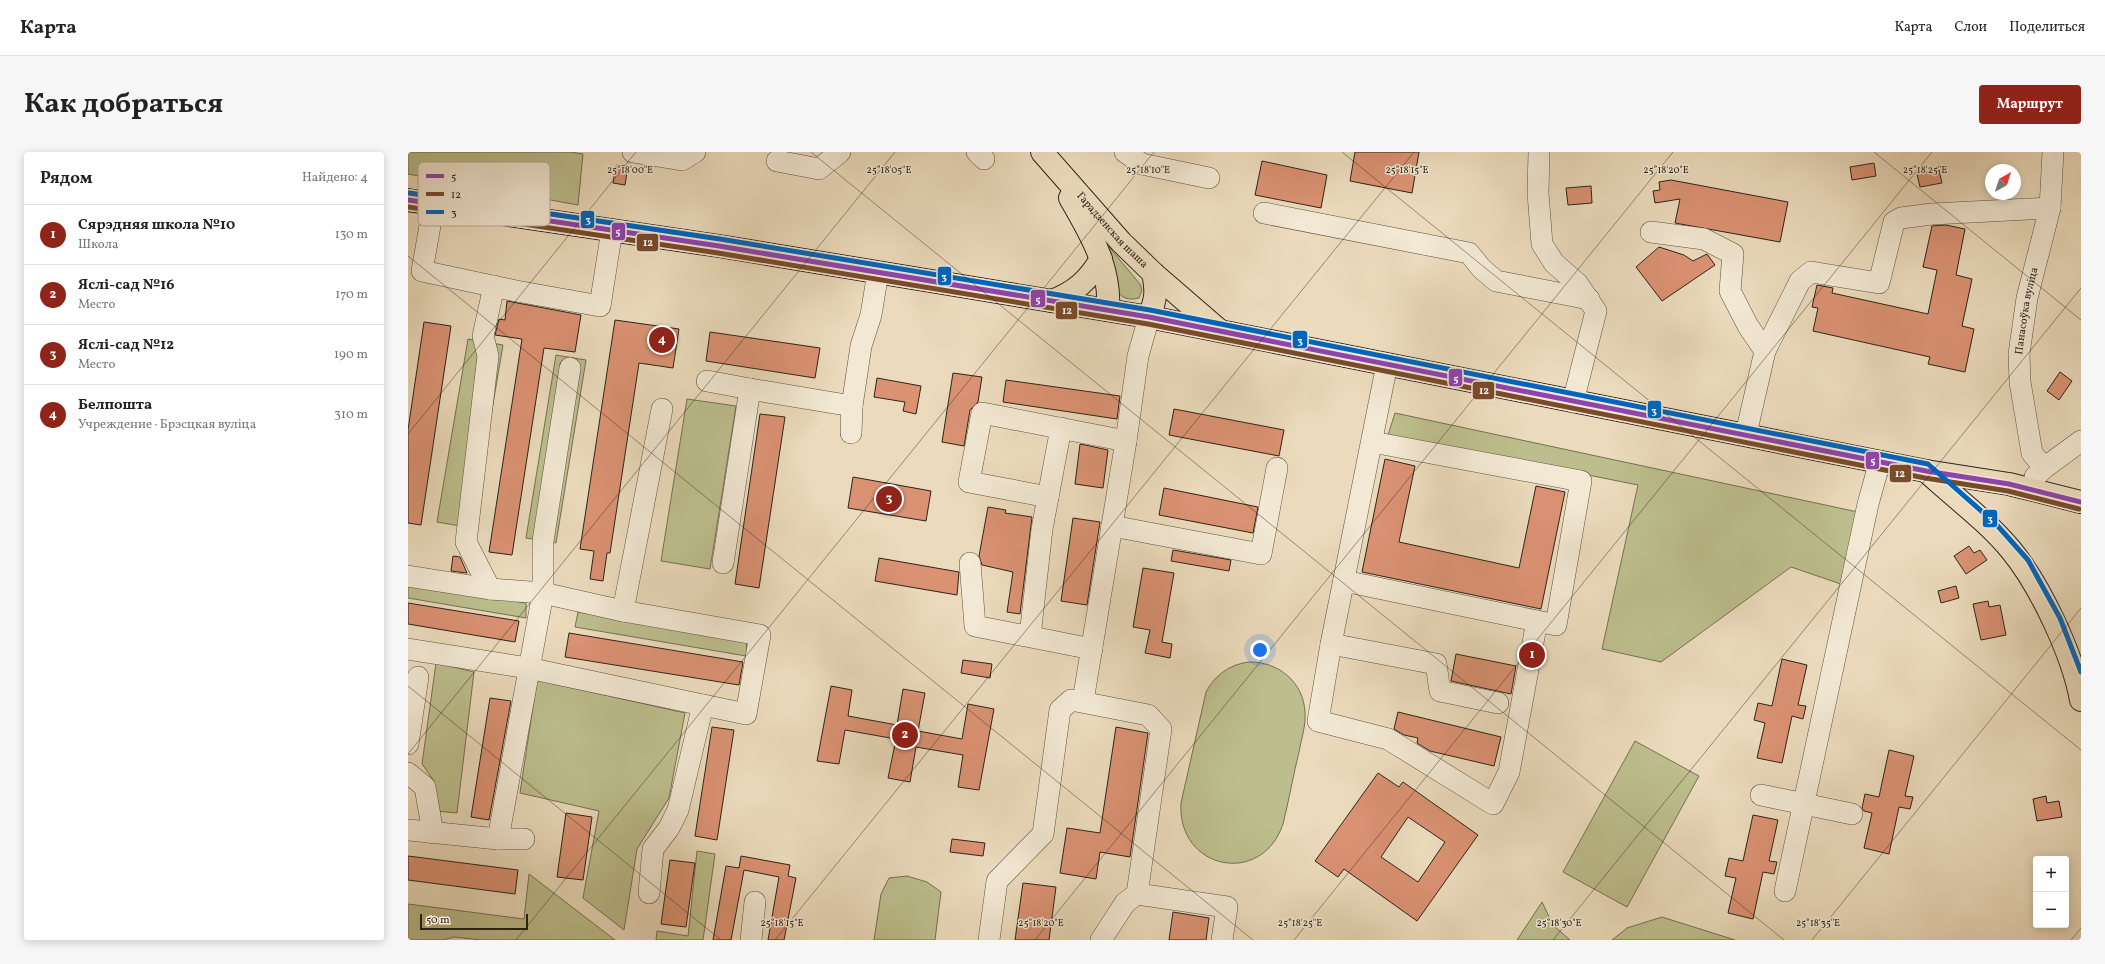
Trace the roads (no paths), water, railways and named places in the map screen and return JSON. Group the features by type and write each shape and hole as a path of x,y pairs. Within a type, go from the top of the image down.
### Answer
{"main road":[{"name":"Гарадзенская шаша","path":"1042,152 1091,234 1101,259 1108,286 1108,310"},
{"name":"Гарадзенская шаша","path":"1042,152 1121,242 1153,273 1156,300 1149,317"},
{"path":"408,200 418,202"},
{"path":"550,221 878,272 1149,317 1573,402 1746,434 1926,471 2019,486 2081,502"},
{"path":"1052,301 1078,289 1089,278 1101,259"},
{"path":"1153,273 1220,331"},
{"path":"1926,471 1993,530 2011,550 2039,591 2063,643 2081,700"},
{"path":"1974,514 1973,508 1979,495 2019,486"}],"street":[{"path":"633,152 682,160 695,152"},
{"path":"777,161 819,169 840,152"},
{"path":"1125,152 1142,164 1209,178"},
{"path":"1539,152 1538,192 1542,244 1554,263 1578,284 1590,299 1596,311 1573,402"},
{"name":"Панасоўка вуліца","path":"2044,468 2032,452 2020,382 2019,354 2027,298 2050,208 2053,152"},
{"path":"1746,434 1765,351 1800,281 1811,272 1879,283 1894,222 1901,218 1932,214 2050,208"},
{"path":"1264,214 1468,253 1481,268 1496,281 1590,299"},
{"path":"430,226 422,271 600,306 612,230"},
{"path":"1651,232 1704,239 1733,254 1730,291 1748,326 1765,351"},
{"path":"851,433 852,406 861,346 871,315 878,272"},
{"path":"490,589 466,542 488,356 483,336 494,286"},
{"path":"1083,701 1126,441 1138,356 1149,317"},
{"path":"1387,364 1331,644 1318,722 1388,739 1493,804 1509,772 1537,621"},
{"path":"498,839 528,668 543,593 543,541 570,368"},
{"path":"707,381 852,406"},
{"path":"723,563 750,389"},
{"path":"623,611 662,409"},
{"path":"1048,498 969,482 982,412 1126,441"},
{"path":"1030,636 1042,529 1060,428"},
{"path":"2019,486 2032,481 2044,468 2081,441"},
{"path":"1344,581 1556,625 1581,481 1372,442"},
{"path":"1785,891 1805,804 1868,504 1880,461"},
{"path":"1112,526 1261,554 1276,468"},
{"path":"970,563 975,626 1092,649"},
{"path":"408,576 490,589 543,593 623,611 760,635 746,714 528,668 408,649"},
{"path":"1331,644 1436,664 1440,691 1498,703"},
{"path":"408,744 418,677"},
{"path":"989,940 997,880 1043,834 1060,710 1071,700 1083,701 1148,715 1161,729 1137,894 1125,903 1101,940"},
{"path":"650,893 653,849 669,828 678,810 703,705"},
{"path":"408,773 425,786 433,833"},
{"path":"1761,795 1852,814"},
{"path":"408,830 498,839 524,839"},
{"path":"1137,894 1227,907 1222,940"},
{"path":"751,940 755,902"}],"place":[{"name":"Белпошта","path":"662,340"},
{"name":"Яслі-сад №12","path":"889,499"},
{"name":"Сярэдняя школа №10","path":"1532,655"},
{"name":"Яслі-сад №16","path":"905,735"}]}
